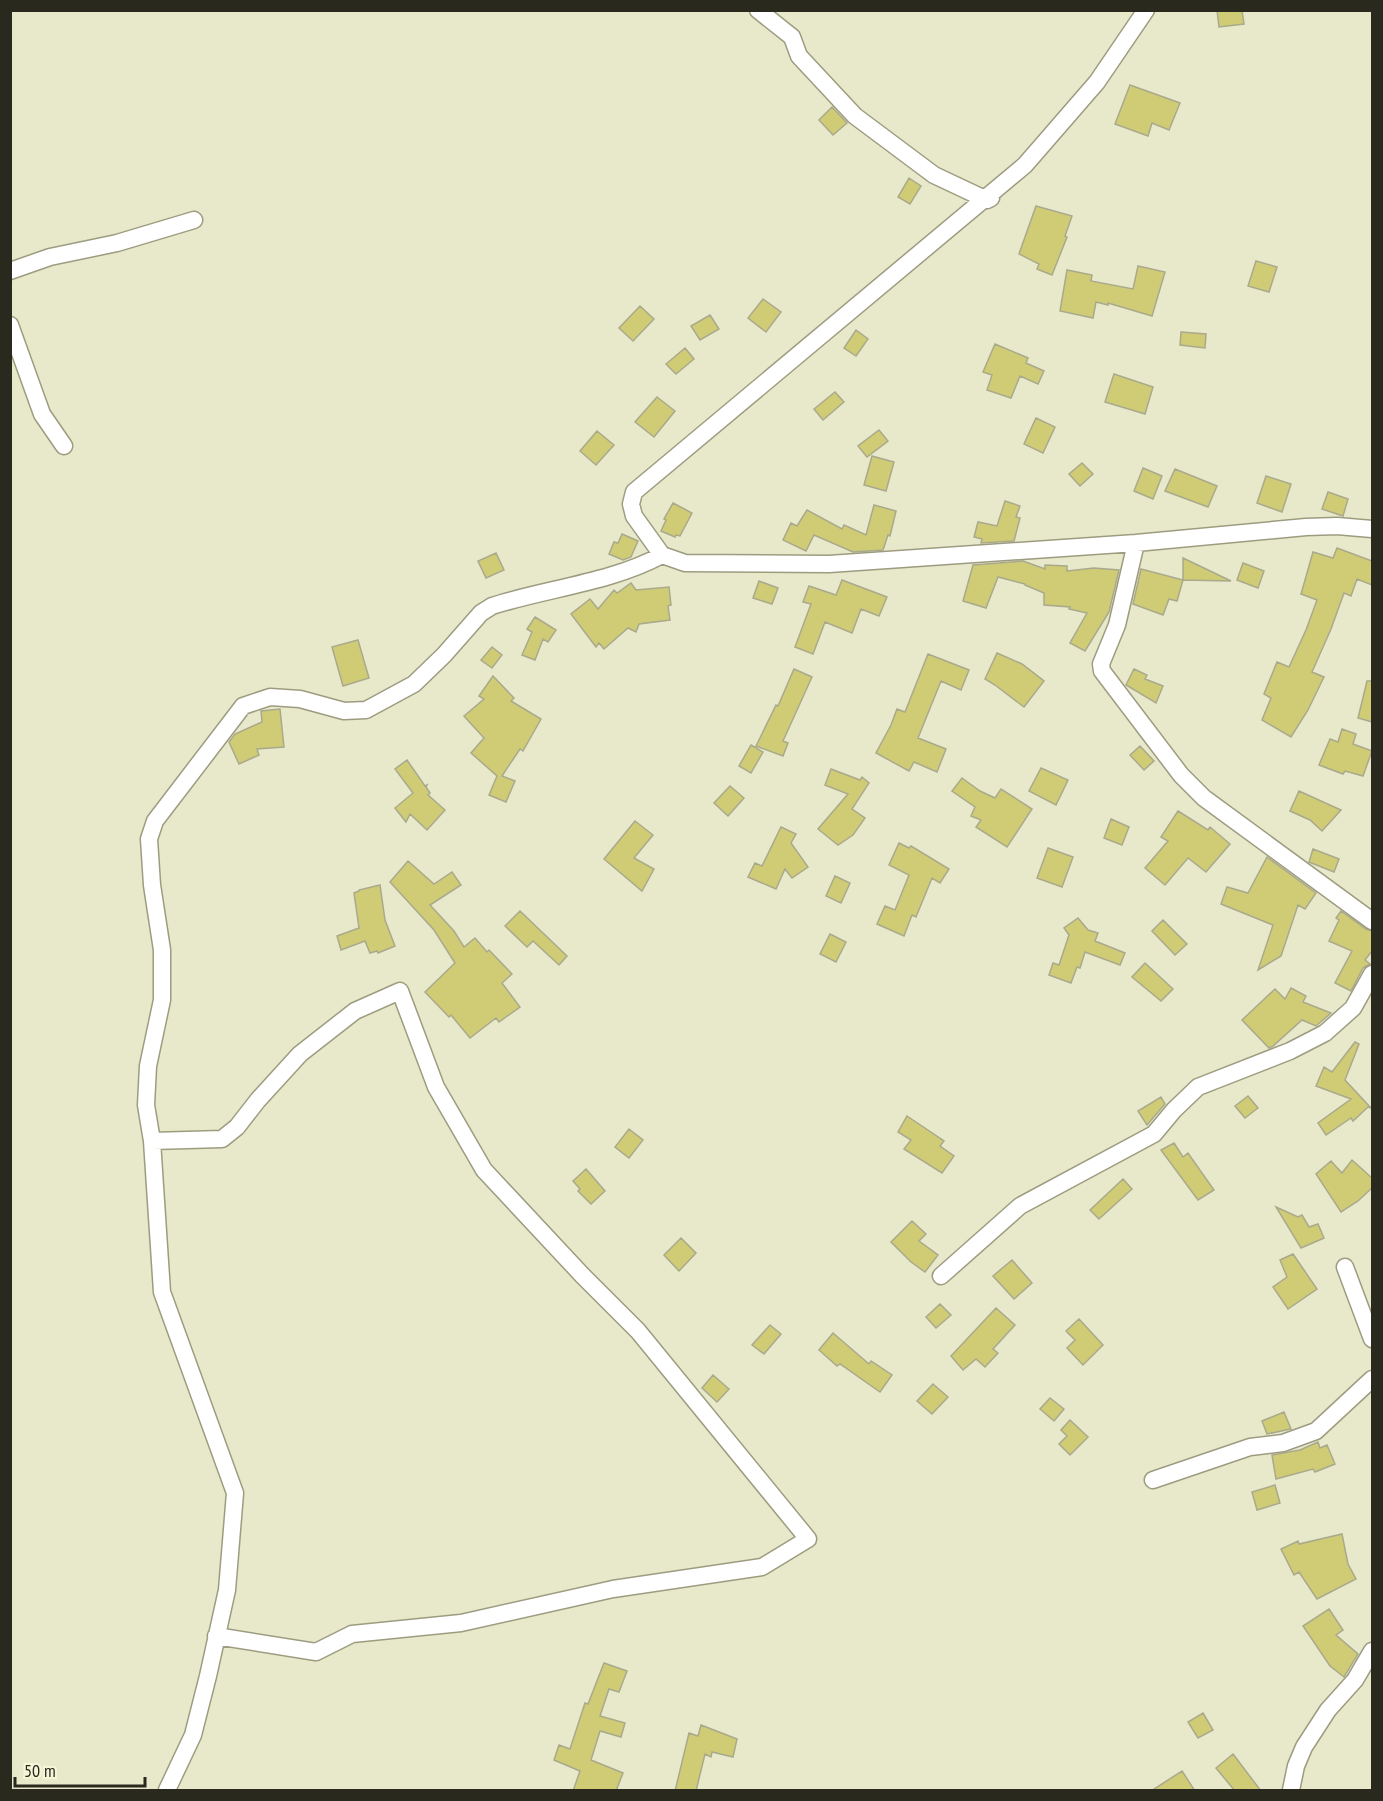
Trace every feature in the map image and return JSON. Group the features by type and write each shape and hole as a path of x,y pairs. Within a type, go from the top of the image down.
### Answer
{"street":[{"path":"758,10 792,37 799,56 855,116 934,175 987,200 1021,180"},
{"path":"1146,10 1097,82 1025,165 634,492 631,504 634,516 662,555 685,563 829,564 1136,543 1306,526 1337,526 1372,530"},
{"path":"10,271 50,257 117,243 194,220"},
{"path":"10,326 42,414 64,446"},
{"path":"1136,543 1117,625 1101,664 1102,671 1181,775 1204,798 1372,921"},
{"path":"167,1791 193,1736 227,1590 235,1493 162,1292 152,1141 146,1105 148,1066 162,1000 162,950 152,885 149,839 155,821 243,706 270,697 300,699 344,711 366,710 414,684 444,655 481,613 492,606 610,576 643,566 662,555"},
{"path":"941,1276 1020,1206 1154,1134 1198,1086 1290,1051 1325,1033 1353,1008 1372,974"},
{"path":"152,1141 222,1139 237,1127 300,1054 355,1011 400,991 436,1087 484,1170 638,1331 808,1539 762,1567 613,1589 460,1623 352,1634 316,1652 216,1636"},
{"path":"1345,1268 1372,1339"},
{"path":"1153,1480 1250,1447 1283,1443 1316,1431 1372,1379"},
{"path":"1291,1791 1296,1766 1304,1747 1328,1710 1355,1680 1372,1651"}],"building":[{"path":"1217,10 1242,10 1244,24 1219,27"},
{"path":"1130,85 1180,103 1169,130 1152,123 1148,136 1115,124"},
{"path":"832,107 847,123 833,135 819,120"},
{"path":"909,178 921,186 910,204 898,197"},
{"path":"1036,206 1072,216 1065,236 1067,237 1052,275 1037,269 1039,264 1019,254"},
{"path":"1256,261 1277,267 1269,292 1248,286"},
{"path":"1138,266 1165,272 1152,316 1108,303 1108,305 1096,302 1093,318 1060,311 1067,270 1092,275 1091,281 1133,289"},
{"path":"763,299 781,312 766,332 748,318"},
{"path":"640,306 654,319 633,341 619,328"},
{"path":"710,315 719,329 700,340 691,326"},
{"path":"856,330 868,339 856,356 844,348"},
{"path":"1181,332 1206,334 1205,348 1180,345"},
{"path":"995,344 1028,358 1026,363 1044,371 1038,384 1020,376 1011,398 987,390 992,375 983,372"},
{"path":"685,348 694,359 676,374 666,364"},
{"path":"1114,374 1153,387 1145,414 1105,402"},
{"path":"835,392 844,402 823,420 814,409"},
{"path":"657,397 675,411 654,437 635,422"},
{"path":"1036,418 1055,427 1043,453 1024,444"},
{"path":"879,430 888,441 867,457 858,446"},
{"path":"597,431 614,445 596,465 580,451"},
{"path":"872,456 894,462 886,491 864,485"},
{"path":"1082,463 1093,474 1080,486 1069,474"},
{"path":"1143,468 1162,476 1153,499 1134,491"},
{"path":"1175,469 1217,486 1208,507 1165,491"},
{"path":"1266,476 1291,484 1282,512 1257,503"},
{"path":"1328,492 1348,499 1343,516 1322,509"},
{"path":"1005,501 1020,506 1016,517 1020,518 1014,541 981,543 982,539 974,537 978,522 997,526"},
{"path":"673,503 692,513 680,536 675,537 661,531 666,520 664,519"},
{"path":"874,505 896,511 890,536 888,535 883,550 853,552 814,535 806,551 783,540 791,523 797,526 807,510 842,529 844,525 866,535"},
{"path":"622,534 638,541 631,557 623,560 609,554 614,542 618,543"},
{"path":"1337,548 1372,561 1372,585 1357,579 1351,596 1344,593 1312,672 1324,677 1308,710 1291,737 1262,720 1271,698 1264,694 1277,662 1289,667 1317,600 1301,594 1313,552 1333,558"},
{"path":"496,553 504,570 486,578 478,561"},
{"path":"1183,558 1231,581 1183,580"},
{"path":"1023,561 1045,569 1045,565 1067,566 1067,571 1094,568 1119,570 1109,612 1085,651 1070,643 1087,613 1069,609 1070,607 1044,605 1044,593 1025,584 998,577 986,608 963,601 973,565"},
{"path":"1243,563 1264,571 1258,588 1237,580"},
{"path":"1141,569 1183,580 1177,601 1169,599 1163,615 1133,604"},
{"path":"842,580 887,597 879,616 861,609 852,633 825,622 813,654 795,647 811,604 803,602 809,586 836,595"},
{"path":"759,581 778,588 772,604 753,598"},
{"path":"631,583 636,590 669,587 670,620 639,624 636,632 628,628 604,649 599,643 596,647 571,614 590,599 598,609 614,590 617,593"},
{"path":"535,617 556,630 548,642 543,639 535,660 522,655 532,632 527,629"},
{"path":"358,640 369,678 343,686 332,647"},
{"path":"492,647 502,655 492,668 481,660"},
{"path":"997,653 1022,664 1044,681 1024,707 985,679"},
{"path":"928,654 969,670 961,690 941,681 918,738 946,749 937,772 914,762 909,771 876,753 897,709 905,712"},
{"path":"794,669 812,677 783,741 788,743 783,756 756,746 776,705 778,706"},
{"path":"1134,669 1147,675 1145,679 1163,686 1156,703 1126,685"},
{"path":"493,676 514,698 511,701 541,719 523,751 520,749 502,776 515,781 506,802 489,795 497,776 471,753 484,738 464,716 484,699 479,696"},
{"path":"1367,681 1372,681 1372,722 1358,718"},
{"path":"280,709 284,747 257,749 259,755 239,764 229,742 235,734 262,722 261,711"},
{"path":"1342,729 1356,734 1353,744 1372,751 1363,776 1345,771 1343,774 1319,765 1330,739 1338,742"},
{"path":"751,745 763,752 751,773 739,766"},
{"path":"1140,746 1154,761 1144,770 1130,755"},
{"path":"407,760 425,786 427,785 430,793 428,795 445,810 427,830 410,814 406,822 395,808 413,793 395,769"},
{"path":"1041,768 1068,780 1056,805 1029,791"},
{"path":"831,769 860,780 862,777 869,783 852,809 865,818 853,835 838,845 818,829 848,794 825,785"},
{"path":"962,778 995,798 1001,789 1032,809 1007,847 976,827 981,820 971,816 975,807 952,791"},
{"path":"730,786 744,798 728,816 714,803"},
{"path":"1299,791 1341,810 1322,831 1310,820 1290,811"},
{"path":"1178,811 1208,830 1210,827 1230,844 1206,872 1188,858 1165,885 1145,868 1168,841 1161,837"},
{"path":"1111,819 1129,827 1122,845 1104,838"},
{"path":"635,821 653,835 634,858 654,869 642,891 604,859"},
{"path":"781,827 796,834 791,843 808,867 792,878 785,869 776,889 748,877 755,863 762,866"},
{"path":"899,843 909,848 911,846 949,869 940,883 932,878 916,917 912,915 904,936 877,924 885,906 895,910 909,875 889,865"},
{"path":"1048,848 1073,857 1062,887 1037,878"},
{"path":"1313,849 1339,859 1334,872 1309,862"},
{"path":"1267,857 1316,893 1305,909 1298,905 1281,956 1258,970 1273,925 1221,904 1227,887 1248,893"},
{"path":"408,861 434,884 452,872 461,885 430,905 454,931 464,947 475,938 512,974 502,983 520,1007 499,1022 496,1018 470,1038 451,1015 449,1017 425,992 455,963 434,930 390,882"},
{"path":"835,876 850,883 841,903 826,896"},
{"path":"380,885 385,920 395,946 378,953 377,951 370,953 365,941 341,950 337,936 359,928 354,893"},
{"path":"520,911 567,956 559,965 533,941 527,947 505,926"},
{"path":"1341,911 1372,931 1372,951 1365,960 1370,964 1363,968 1351,991 1335,983 1352,951 1329,941 1339,920 1336,918"},
{"path":"1078,918 1088,930 1098,933 1095,941 1125,953 1120,965 1085,952 1080,968 1077,967 1071,983 1049,975 1053,963 1059,965 1069,935 1064,928"},
{"path":"1163,920 1187,944 1175,955 1152,931"},
{"path":"830,934 846,942 836,962 820,954"},
{"path":"1145,963 1173,989 1161,1001 1132,977"},
{"path":"1291,988 1306,996 1303,1002 1331,1013 1316,1026 1302,1020 1269,1048 1242,1020 1275,989 1285,999"},
{"path":"1355,1042 1359,1044 1345,1080 1371,1108 1368,1107 1353,1121 1351,1118 1326,1135 1318,1123 1351,1099 1316,1086 1324,1067 1332,1072"},
{"path":"1248,1096 1258,1108 1245,1118 1235,1106"},
{"path":"1161,1097 1165,1104 1147,1125 1138,1111"},
{"path":"907,1116 944,1141 940,1146 954,1156 942,1173 904,1149 911,1140 898,1132"},
{"path":"629,1129 643,1140 629,1158 615,1147"},
{"path":"1174,1143 1183,1157 1188,1153 1214,1190 1198,1200 1161,1150"},
{"path":"1352,1160 1372,1178 1372,1188 1341,1212 1316,1174 1331,1161 1342,1173"},
{"path":"586,1169 605,1191 591,1204 578,1191 580,1189 573,1181"},
{"path":"1123,1179 1132,1189 1099,1219 1090,1210"},
{"path":"1276,1207 1298,1217 1302,1215 1309,1227 1318,1224 1324,1238 1301,1248"},
{"path":"912,1221 926,1234 919,1241 938,1255 925,1272 891,1242"},
{"path":"681,1238 696,1253 679,1271 664,1255"},
{"path":"1293,1254 1317,1289 1288,1309 1273,1287 1287,1277 1280,1260"},
{"path":"1012,1260 1032,1283 1014,1299 993,1276"},
{"path":"940,1304 951,1315 936,1328 926,1317"},
{"path":"996,1308 1015,1325 993,1349 998,1353 985,1367 976,1359 963,1370 951,1356"},
{"path":"1079,1319 1103,1345 1083,1365 1067,1348 1075,1340 1066,1331"},
{"path":"770,1325 781,1334 764,1354 752,1345"},
{"path":"833,1333 869,1364 871,1361 892,1375 880,1392 840,1364 837,1366 819,1350"},
{"path":"713,1375 729,1389 717,1402 702,1388"},
{"path":"933,1384 948,1397 932,1414 917,1401"},
{"path":"1050,1398 1064,1409 1054,1421 1040,1409"},
{"path":"1284,1412 1291,1429 1267,1434 1262,1421"},
{"path":"1070,1420 1088,1437 1070,1455 1059,1444 1067,1436 1061,1430"},
{"path":"1318,1442 1320,1448 1327,1445 1335,1464 1315,1472 1313,1469 1276,1479 1272,1455 1300,1450"},
{"path":"1275,1485 1280,1503 1257,1510 1252,1492"},
{"path":"1342,1534 1348,1564 1356,1579 1317,1599 1299,1572 1294,1575 1281,1549 1298,1541 1299,1544"},
{"path":"1329,1609 1343,1630 1336,1635 1358,1654 1344,1677 1330,1666 1303,1626"},
{"path":"604,1663 627,1671 619,1692 609,1689 600,1716 625,1723 621,1737 600,1731 591,1760 623,1773 616,1791 573,1791 580,1771 554,1760 559,1745 570,1749 585,1703 588,1704"},
{"path":"1203,1713 1213,1730 1198,1738 1188,1722"},
{"path":"701,1725 737,1739 733,1757 712,1752 711,1757 705,1754 696,1791 675,1791 689,1733 698,1736"},
{"path":"1233,1754 1261,1791 1235,1791 1216,1768"},
{"path":"1182,1771 1195,1791 1151,1791"}]}
